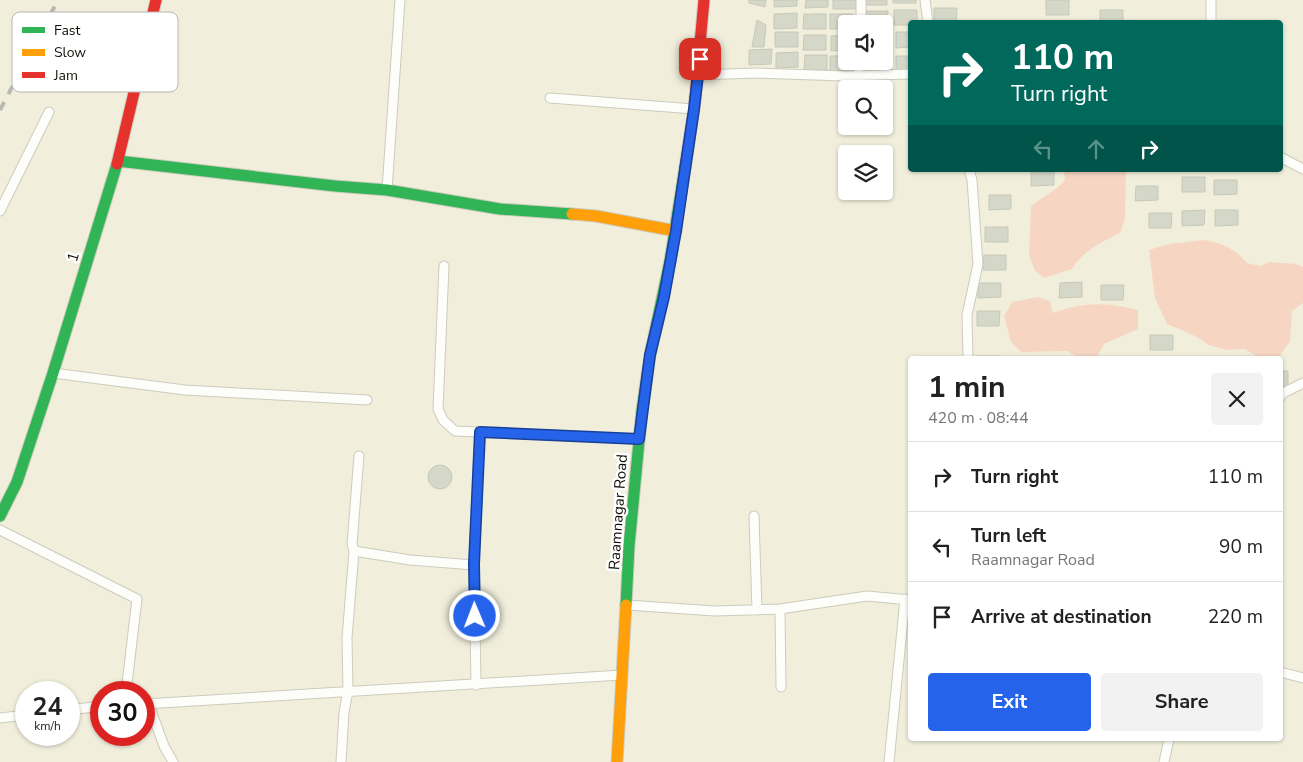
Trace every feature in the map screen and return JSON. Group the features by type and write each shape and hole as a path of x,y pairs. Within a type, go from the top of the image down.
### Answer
{"main road":[{"name":"Raamnagar Road","path":"617,762 630,546 639,439 650,355 664,297 676,231 694,109 704,0"},
{"name":"1","path":"0,516 17,482 53,373 118,161 134,92"},
{"path":"118,161 335,186 386,190 500,209 596,216 676,231"}],"street":[{"path":"386,190 400,0"},
{"path":"861,0 861,15"},
{"path":"925,0 928,20"},
{"path":"1211,0 1211,20"},
{"path":"859,70 859,76"},
{"path":"698,75 756,73 859,76 908,74"},
{"path":"550,98 694,109"},
{"path":"0,211 49,112"},
{"path":"1283,159 1303,169"},
{"path":"968,356 967,315 978,264 972,180 970,172"},
{"path":"444,266 438,409 443,420 455,431 639,439"},
{"path":"53,373 185,390 367,400"},
{"path":"1283,392 1303,383"},
{"path":"476,685 474,564 480,432"},
{"path":"341,762 344,712 348,690 347,638 359,456"},
{"path":"754,516 757,610"},
{"path":"0,530 137,599 127,681"},
{"path":"354,551 410,560 474,564"},
{"path":"627,605 715,611 780,609 867,596 908,600 889,762"},
{"path":"780,609 781,686"},
{"path":"1283,673 1303,678"},
{"path":"155,703 348,690 476,685 622,676"},
{"path":"0,718 15,716"},
{"path":"155,725 172,762"},
{"path":"1164,762 1169,741"}],"shaded area":[{"path":"1064,172 1126,172 1125,219 1120,233 1087,252 1072,269 1044,278 1035,271 1029,255 1031,206 1065,180"},
{"path":"1204,240 1228,247 1247,263 1260,266 1270,262 1296,264 1303,267 1303,303 1292,311 1290,341 1280,356 1256,356 1245,349 1227,350 1211,346 1195,336 1167,324 1155,298 1149,250 1169,244"},
{"path":"1038,297 1050,301 1053,313 1064,309 1095,304 1138,310 1138,329 1104,344 1098,356 1075,356 1068,351 1021,352 1011,342 1004,316 1012,302"}],"building":[{"path":"749,0 766,0 765,7 749,3"},
{"path":"774,0 797,0 797,6 774,7"},
{"path":"806,0 828,0 828,7 805,8"},
{"path":"833,0 856,0 856,9 833,9"},
{"path":"865,0 887,0 887,5 865,5"},
{"path":"893,0 916,0 916,3 893,3"},
{"path":"1046,0 1069,0 1069,15 1046,15"},
{"path":"934,8 957,8 956,20 934,20"},
{"path":"894,10 917,10 917,20 908,20 908,25 894,25"},
{"path":"1100,10 1123,10 1123,20 1100,20"},
{"path":"865,11 888,11 888,15 865,15"},
{"path":"797,13 797,28 774,29 774,14"},
{"path":"804,14 826,14 826,29 803,29"},
{"path":"830,14 853,14 838,15 838,29 830,29"},
{"path":"757,20 766,25 764,47 752,47"},
{"path":"775,32 798,32 798,47 775,47"},
{"path":"896,32 908,32 908,47 896,48"},
{"path":"804,35 826,35 826,50 803,50"},
{"path":"831,36 838,36 838,51 831,51"},
{"path":"772,49 771,64 749,65 749,50"},
{"path":"798,52 798,67 776,68 776,53"},
{"path":"805,55 827,55 827,70 804,70"},
{"path":"830,56 838,56 838,70 853,70 830,71"},
{"path":"896,56 908,56 908,71 896,71"},
{"path":"1031,172 1054,172 1054,185 1031,186"},
{"path":"1182,177 1205,177 1205,192 1182,192"},
{"path":"1214,180 1237,180 1237,194 1214,195"},
{"path":"1136,186 1158,186 1158,200 1135,201"},
{"path":"989,195 1011,195 1011,209 989,210"},
{"path":"1205,210 1204,225 1182,226 1182,211"},
{"path":"1215,210 1238,210 1238,225 1215,226"},
{"path":"1149,213 1172,213 1171,228 1149,228"},
{"path":"985,227 1008,227 1008,242 985,242"},
{"path":"984,255 1006,255 1006,270 983,270"},
{"path":"1082,282 1082,297 1059,298 1060,283"},
{"path":"978,283 1001,283 1001,297 978,298"},
{"path":"1101,285 1124,285 1123,300 1101,300"},
{"path":"977,311 1000,311 999,326 977,326"},
{"path":"1150,335 1173,335 1173,350 1150,350"},
{"path":"1283,371 1288,371 1288,386 1283,386"},
{"path":"440,465 448,469 452,477 448,485 440,489 432,485 428,477 432,469"}],"railway":[{"path":"52,12 58,0"},
{"path":"0,110 12,87"}],"traffic: fast":[{"path":"118,161 335,186 387,190 500,209 572,214"},
{"path":"0,516 17,482 53,373 117,164"},
{"path":"626,605 629,546 642,410 650,355 670,261 685,167"}],"traffic: slow":[{"path":"572,214 596,216 676,231"},
{"path":"617,762 626,605"}],"traffic: jam":[{"path":"153,12 156,0"},
{"path":"685,167 694,109 704,0"},
{"path":"117,164 134,92"}],"route":[{"path":"475,616 474,564 480,432 639,439 650,355 664,297 676,231 700,59"}]}
